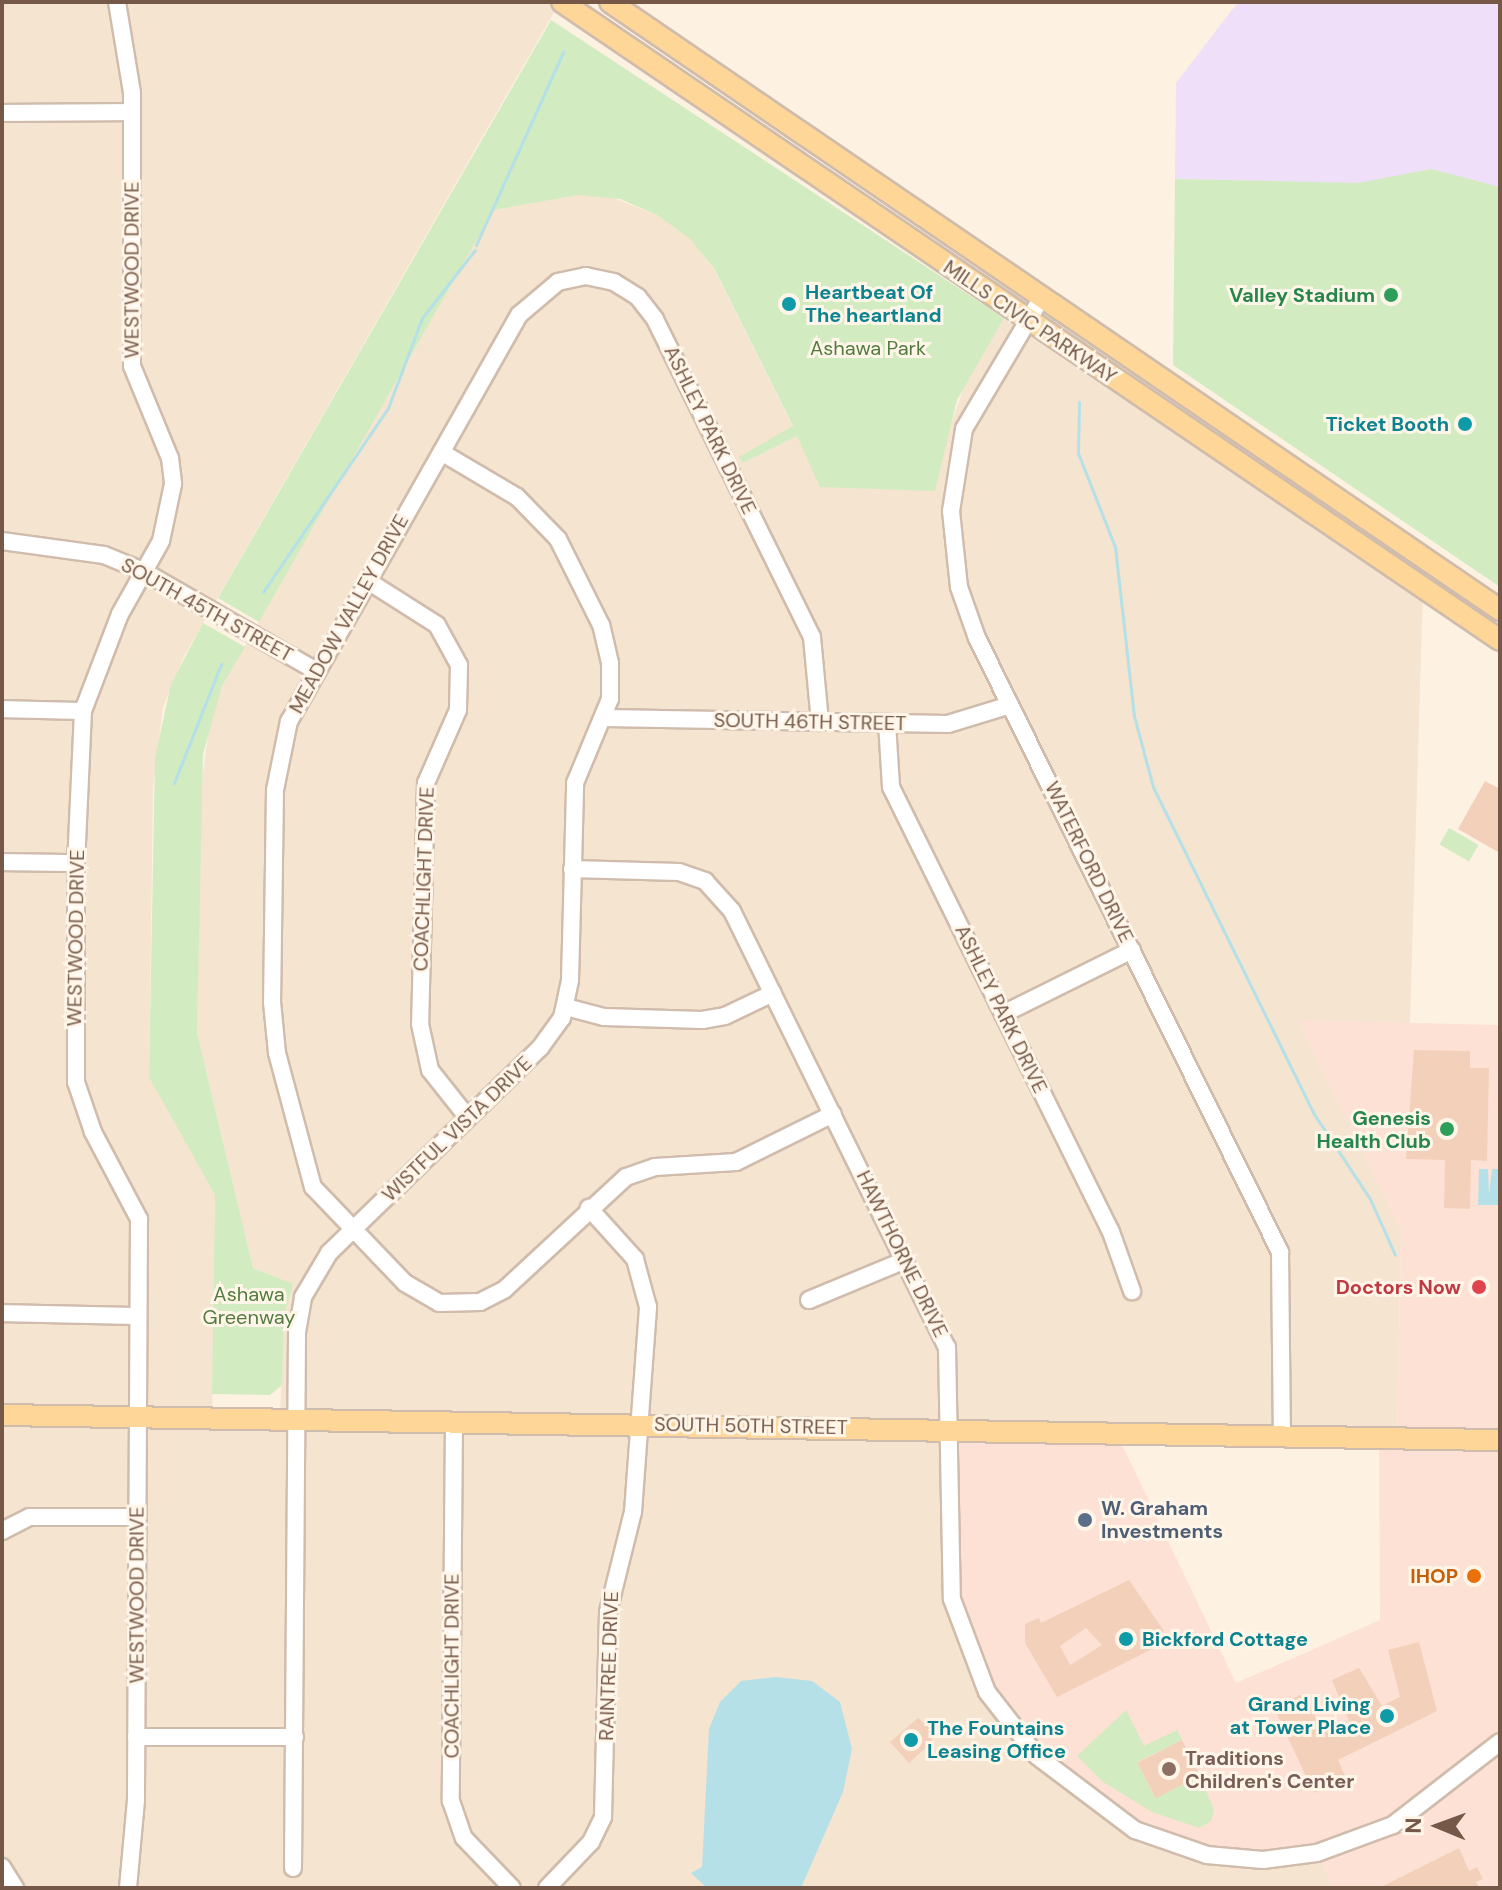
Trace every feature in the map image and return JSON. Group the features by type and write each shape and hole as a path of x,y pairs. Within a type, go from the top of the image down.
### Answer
{"main road":[{"name":"MILLS CIVIC PARKWAY","path":"562,2 1500,640"},
{"name":"MILLS CIVIC PARKWAY","path":"610,2 1500,610"},
{"name":"SOUTH 50TH STREET","path":"2,1415 1500,1440"}],"street":[{"name":"WESTWOOD DRIVE","path":"117,2 131,66 132,366 166,446 173,484 161,541 94,670 83,711 76,863 76,1082 93,1132 139,1219 136,1737 128,1888"},
{"path":"2,113 132,112"},
{"name":"MEADOW VALLEY DRIVE","path":"655,319 627,288 600,278 572,277 545,288 523,308 289,721 277,762 273,1028 308,1175 353,1229 414,1291 439,1303 466,1305 505,1289 589,1208 640,1171 736,1162 833,1114"},
{"name":"WATERFORD DRIVE","path":"1042,297 964,429 951,511 967,613 1280,1252 1282,1435"},
{"name":"ASHLEY PARK DRIVE","path":"655,319 812,637 820,722"},
{"name":"WISTFUL VISTA DRIVE","path":"293,1868 297,1419 303,1297 318,1267 353,1229 540,1048 566,1007 575,783 605,718 611,681 607,644 558,539 517,497 441,452"},
{"name":"SOUTH 45TH STREET","path":"2,541 104,555 143,571 316,671"},
{"name":"COACHLIGHT DRIVE","path":"368,581 437,625 459,665 458,710 426,783 420,1024 430,1070 468,1118"},
{"name":"SOUTH 46TH STREET","path":"605,718 964,723 1010,705"},
{"path":"2,709 83,711"},
{"name":"ASHLEY PARK DRIVE","path":"887,723 891,787 1111,1232 1132,1291"},
{"path":"2,862 76,863"},
{"name":"HAWTHORNE DRIVE","path":"572,869 679,872 705,881 726,901 947,1347 949,1572 958,1625 987,1692 1037,1756 1135,1830 1207,1855 1263,1860 1317,1853 1380,1831 1500,1742"},
{"path":"1003,1014 1132,950"},
{"path":"566,1007 604,1017 702,1020 725,1016 773,993"},
{"name":"RAINTREE DRIVE","path":"547,1888 591,1842 603,1817 608,1612 633,1512 636,1425 647,1291 635,1259 589,1208"},
{"path":"809,1300 905,1260"},
{"path":"2,1313 138,1316"},
{"name":"COACHLIGHT DRIVE","path":"454,1422 451,1801 464,1838 512,1888"},
{"path":"5,1529 30,1517 137,1517"},
{"path":"136,1737 295,1737"},
{"path":"2,1867 15,1888"}],"shaded area":[{"path":"2,2 560,2 183,658 163,707 153,788 149,1076 215,1195 212,1418 280,1419 284,1316 292,1284 253,1268 197,1033 201,789 210,720 222,686 494,210 578,195 611,197 657,215 690,239 715,271 793,427 740,457 743,463 797,435 939,458 969,373 1010,308 1423,588 1410,1023 1299,1021 1401,1231 1397,1438 951,1430 1317,1853 1334,1888 2,1888"},
{"path":"1238,2 1500,2 1500,187 1175,179 1176,83"},
{"path":"1298,1020 1500,1025 1500,1888 1334,1888 1317,1853 1291,1858 1166,1844 1022,1739 958,1625 950,1430 1116,1432 1236,1683 1380,1620 1379,1437 1397,1437 1401,1231"}],"green space":[{"name":"Ashawa Park","path":"551,20 1004,318 957,400 935,491 820,487 797,436 743,463 739,457 793,426 715,270 690,239 657,215 620,199 578,195 494,210 259,622 218,598"},
{"path":"1431,169 1500,187 1500,587 1173,365 1175,179 1358,183"},
{"name":"Ashawa Greenway","path":"203,623 245,647 222,686 203,754 197,1033 253,1268 293,1284 284,1316 282,1385 270,1395 212,1394 215,1195 149,1077 155,758 171,684"},
{"path":"1449,828 1478,845 1469,861 1440,844"},
{"path":"1126,1710 1144,1746 1177,1730 1182,1740 1137,1762 1155,1798 1200,1776 1214,1810 1211,1821 1199,1828 1152,1812 1103,1782 1077,1756"}],"water":[{"path":"1479,1169 1488,1169 1489,1194 1492,1169 1500,1169 1500,1205 1478,1205"},
{"path":"776,1677 812,1681 840,1702 852,1749 843,1792 801,1888 707,1888 691,1873 702,1867 709,1729 720,1702 741,1681"}],"building":[{"path":"1485,781 1500,789 1500,853 1458,829"},
{"name":"Genesis Health Club","path":"1414,1050 1470,1051 1470,1068 1489,1068 1487,1161 1471,1160 1470,1209 1444,1208 1445,1160 1406,1159"},
{"name":"Bickford Cottage","path":"1129,1580 1164,1631 1153,1637 1158,1646 1057,1697 1025,1643 1025,1624 1039,1618 1041,1623","holes":["1086,1628 1102,1645 1070,1665 1060,1646"]},
{"name":"Grand Living at Tower Place","path":"1419,1642 1437,1711 1338,1760 1345,1776 1314,1793 1274,1708 1304,1693 1323,1733 1349,1721 1332,1680 1359,1668 1382,1706 1400,1697 1388,1650"},
{"name":"The Fountains Leasing Office","path":"918,1718 933,1731 931,1743 909,1763 890,1742"},
{"name":"Traditions Children's Center","path":"1182,1740 1200,1776 1156,1798 1137,1763"},
{"path":"1459,1848 1469,1871 1477,1867 1483,1879 1476,1882 1479,1888 1379,1888"}],"waterway":[{"path":"476,245 563,52"},
{"path":"263,592 388,408 422,318 475,250"},
{"path":"1079,402 1078,453 1115,547 1134,716 1153,787 1314,1114 1370,1199 1395,1255"},
{"path":"174,783 221,664"}],"place":[{"name":"Valley Stadium","path":"1391,295"},
{"name":"Heartbeat Of The heartland","path":"789,304"},
{"name":"Ticket Booth","path":"1465,424"},
{"name":"Genesis Health Club","path":"1447,1129"},
{"name":"Doctors Now","path":"1479,1287"},
{"name":"W. Graham Investments","path":"1085,1520"},
{"name":"IHOP","path":"1474,1576"},
{"name":"Bickford Cottage","path":"1126,1639"},
{"name":"Grand Living at Tower Place","path":"1387,1716"},
{"name":"The Fountains Leasing Office","path":"911,1740"},
{"name":"Traditions Children's Center","path":"1169,1769"}]}
